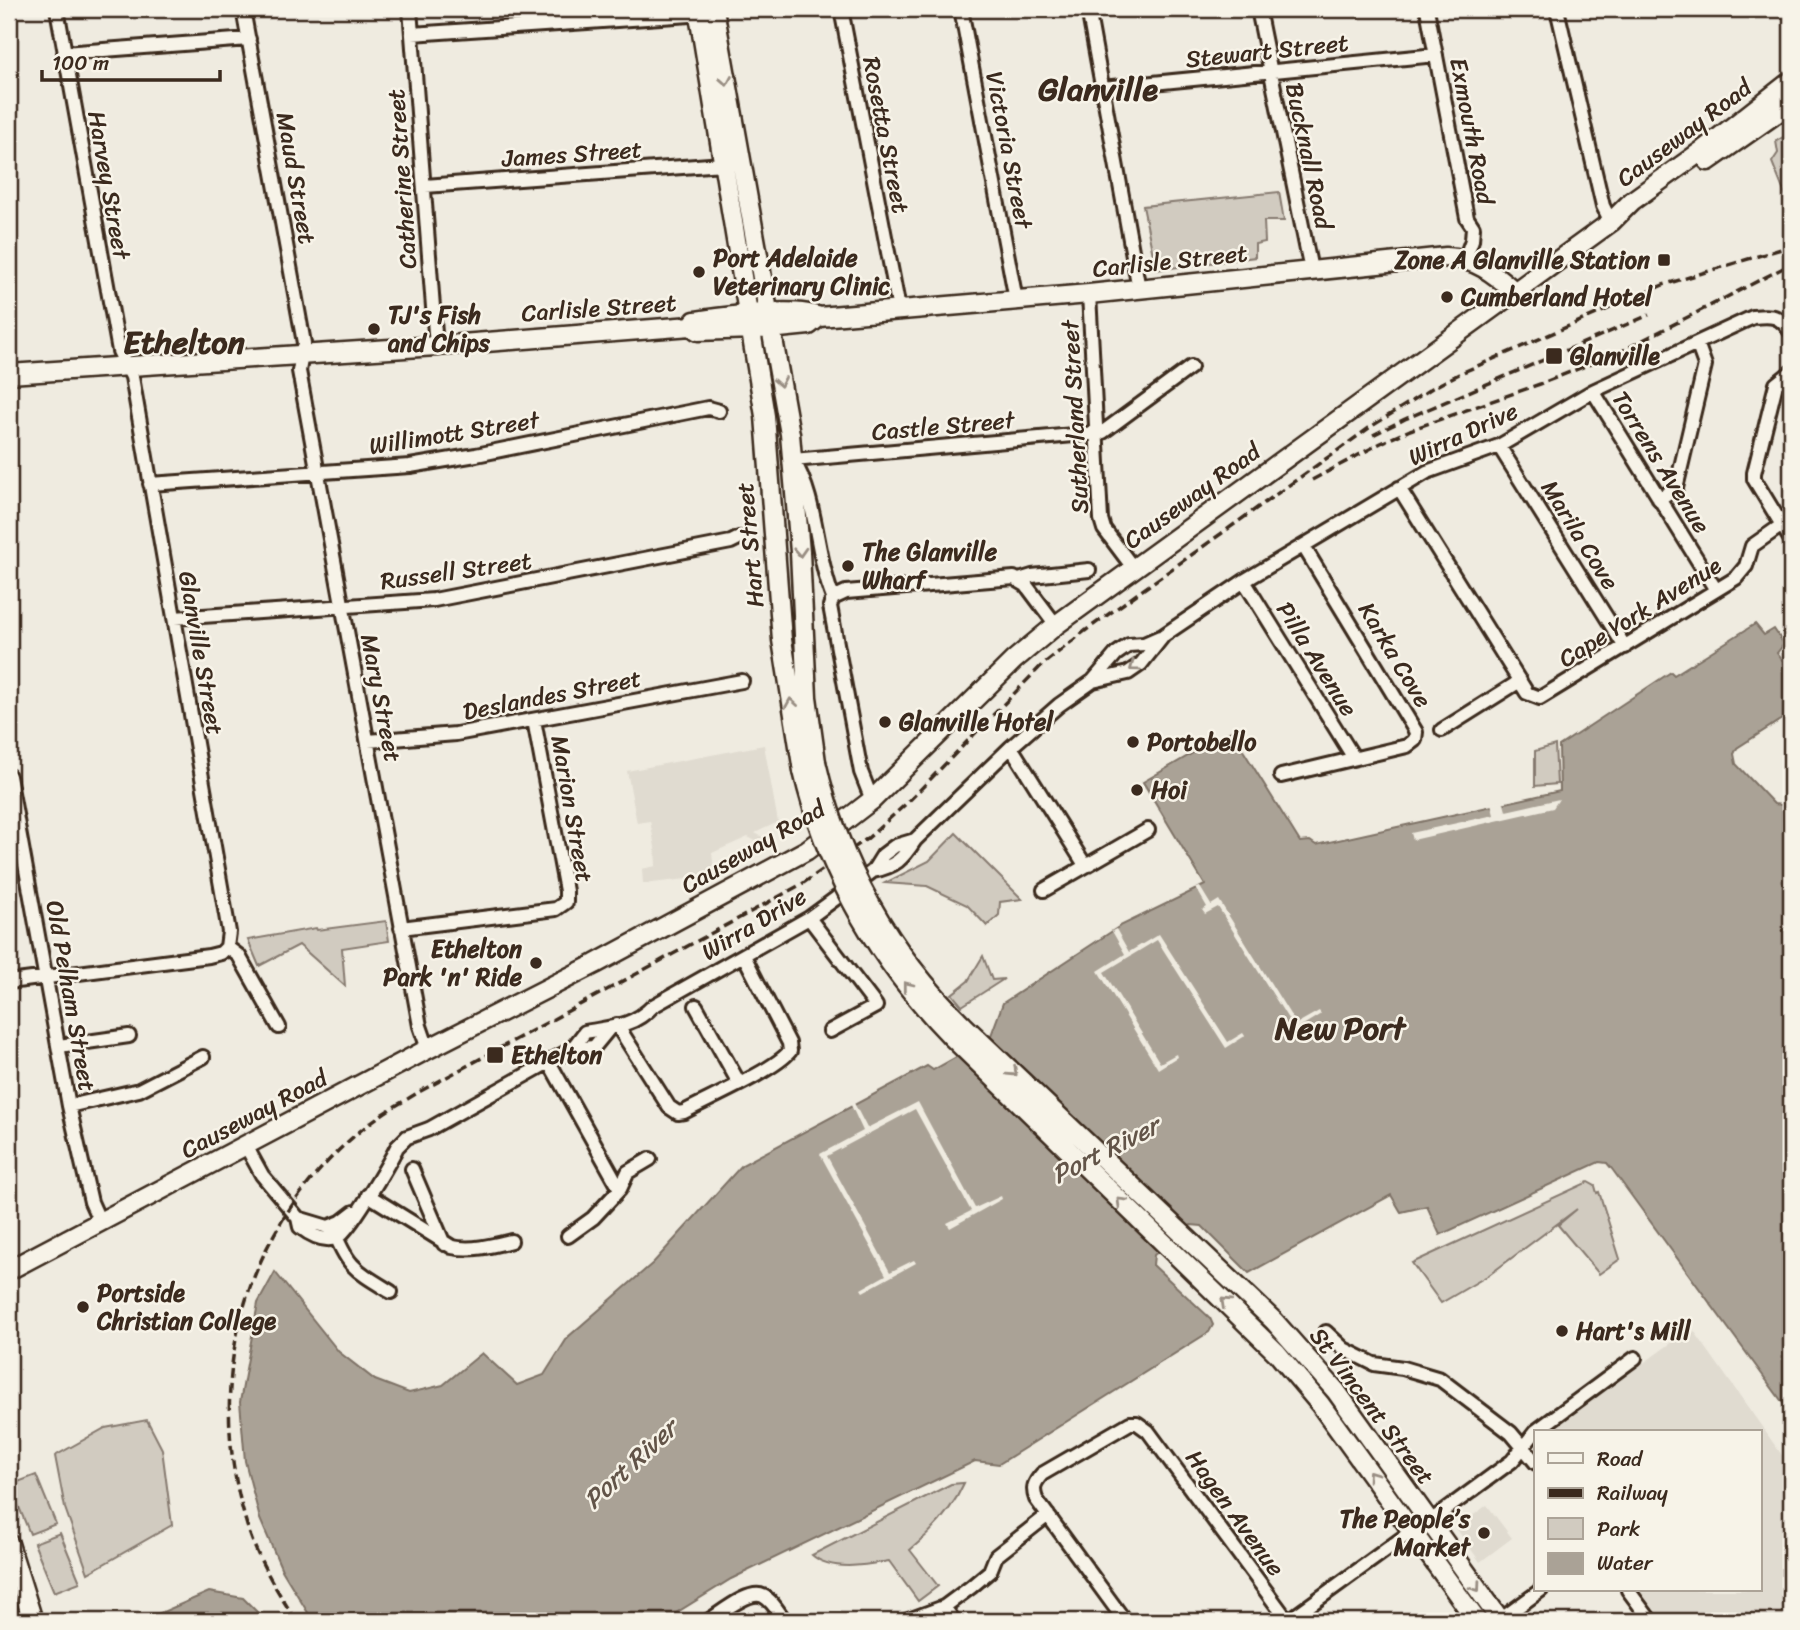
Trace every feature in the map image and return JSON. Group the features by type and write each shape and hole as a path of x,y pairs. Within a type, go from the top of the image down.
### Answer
{"main road":[{"name":"Hart Street","path":"706,11 723,164 765,416 782,640 810,766 842,850 866,898 900,953 940,1003 958,1031"},
{"name":"Hart Street","path":"706,11 769,321 793,460 810,766"},
{"name":"Causeway Road","path":"9,1269 595,964 807,850 872,800 1014,660 1056,625 1611,222 1638,211 1786,103 1791,81"},
{"name":"Carlisle Street","path":"9,374 691,326 698,331 750,321 809,325 819,317 1089,294 1446,257 1465,259 1491,272 1515,292"},
{"name":"St Vincent Street","path":"958,1031 1186,1236 1310,1359 1336,1391 1501,1621"},
{"name":"St Vincent Street","path":"958,1031 1170,1250 1277,1353 1320,1404 1477,1621"},
{"path":"1412,1531 1429,1522"},
{"path":"9,1544 33,1621"}],"street":[{"name":"Harvey Street","path":"57,9 104,274 120,356 126,367"},
{"name":"Maud Street","path":"243,9 304,342 301,354"},
{"name":"Catherine Street","path":"410,9 436,346"},
{"name":"Rosetta Street","path":"841,9 899,309"},
{"name":"Victoria Street","path":"961,9 1016,300"},
{"path":"1088,9 1139,289"},
{"name":"Bucknall Road","path":"1258,9 1311,270"},
{"name":"Exmouth Road","path":"1427,9 1467,218 1473,227 1472,240 1465,259"},
{"path":"1557,9 1603,206 1611,222"},
{"path":"412,34 706,11"},
{"path":"64,53 249,39"},
{"name":"Stewart Street","path":"1102,88 1436,55"},
{"name":"James Street","path":"425,186 723,164"},
{"name":"Sutherland Street","path":"1089,294 1102,525 1134,569"},
{"name":"Wirra Drive","path":"334,1232 342,1234 397,1147 407,1137 429,1129 572,1049 585,1032 615,1026 623,1017 639,1008 653,1006 809,918 873,871 883,855 895,846 915,840 1011,747 1059,705 1093,681 1116,653 1129,645 1144,644 1164,635 1244,581 1427,472 1499,446 1592,391 1753,317 1772,315 1784,322 1791,332"},
{"path":"1659,499 1676,488 1680,474 1705,365 1697,343"},
{"name":"Mary Street","path":"301,354 299,371 401,928 420,1026 428,1049"},
{"name":"Glanville Street","path":"126,367 132,377 229,932 227,947"},
{"path":"1096,433 1103,432 1191,367"},
{"path":"1791,372 1776,384 1754,473 1754,479 1791,540"},
{"name":"Torrens Avenue","path":"1592,391 1716,590"},
{"name":"Willimott Street","path":"150,484 410,466 708,408 719,411"},
{"name":"Castle Street","path":"793,460 1096,433"},
{"name":"Marila Cove","path":"1499,446 1625,647"},
{"name":"Hart Street","path":"793,460 803,477 825,578 833,598 830,606 861,772 872,800"},
{"path":"1399,488 1520,681 1442,730"},
{"name":"Cape York Avenue","path":"1520,681 1527,693 1540,698 1736,578 1746,566 1752,546 1782,525"},
{"name":"Russell Street","path":"174,618 433,600 731,542 740,538"},
{"name":"Karka Cove","path":"1281,776 1407,746 1415,740 1416,732 1304,547"},
{"path":"1019,580 1032,576 1089,570"},
{"path":"833,598 846,592 1007,578 1019,580 1026,585 1056,625"},
{"name":"Pilla Avenue","path":"1244,581 1354,758"},
{"name":"Wirra Drive","path":"1093,681 1128,673 1141,664 1164,635"},
{"name":"Deslandes Street","path":"368,741 456,734 741,681"},
{"name":"Marion Street","path":"401,928 556,909 564,905 566,891 534,720"},
{"path":"1011,747 1085,864"},
{"name":"Old Pelham Street","path":"9,776 69,1106 91,1202 100,1222"},
{"path":"1044,890 1148,830"},
{"path":"809,918 876,1006 830,1031"},
{"path":"9,982 209,956 221,953 227,947 239,956 279,1027"},
{"path":"615,1026 670,1107 678,1113 739,1083 784,1058 790,1051 789,1043 744,956"},
{"path":"696,1006 739,1083"},
{"path":"59,1045 129,1036"},
{"path":"69,1106 139,1090 203,1057"},
{"path":"549,1062 620,1189"},
{"path":"246,1146 262,1175 298,1218 300,1227 316,1237 334,1232 341,1252 354,1270 391,1292"},
{"path":"568,1236 593,1218 620,1189 628,1172 650,1159"},
{"path":"412,1169 444,1244"},
{"path":"368,1195 444,1244 462,1250 511,1241"},
{"path":"1326,1332 1344,1349 1374,1364 1403,1368 1440,1379 1511,1433 1534,1461"},
{"path":"1537,1430 1635,1359"},
{"name":"Hagen Avenue","path":"1048,1515 1033,1490 1035,1482 1042,1474 1130,1423 1137,1423 1148,1431 1288,1621"},
{"path":"1429,1522 1512,1461 1534,1433"},
{"path":"906,1621 943,1607 990,1571 996,1556 1048,1515 1125,1621"},
{"path":"1288,1621 1412,1531"},
{"path":"1501,1621 1538,1592"},
{"path":"1629,1592 1651,1621"},
{"path":"708,1621 755,1594 763,1596 771,1603 785,1621"},
{"path":"943,1607 954,1621"}],"shaded area":[{"path":"764,745 778,822 755,833 772,842 765,846 748,837 712,853 714,871 704,877 643,884 642,869 656,866 655,847 650,821 637,823 627,771"},
{"path":"1692,1328 1791,1468 1791,1616 1784,1621 1662,1621 1640,1592 1762,1592 1762,1430 1551,1430"},
{"name":"The People’s Market","path":"1487,1505 1512,1538 1480,1562 1456,1528"}],"green space":[{"path":"1791,133 1790,207 1772,162 1778,153 1776,141"},
{"path":"1279,192 1284,221 1264,221 1265,242 1255,244 1255,257 1156,270 1143,206"},
{"path":"1555,745 1557,784 1535,786 1535,751"},
{"path":"956,833 1022,899 1000,902 999,915 987,926 967,905 927,886 885,883 929,861"},
{"path":"386,921 389,941 342,948 345,986 299,945 259,966 248,940 316,928"},
{"path":"983,956 992,980 1004,979 962,1006 952,994 968,981"},
{"path":"1588,1182 1599,1192 1620,1259 1599,1274 1558,1225 1577,1209 1489,1275 1441,1303 1412,1263"},
{"path":"147,1420 162,1449 172,1525 88,1573 65,1508 55,1456 105,1428"},
{"path":"36,1475 56,1524 30,1534 10,1485"},
{"path":"964,1483 941,1520 910,1550 938,1586 918,1601 889,1561 839,1565 829,1564 812,1555 951,1484"},
{"path":"60,1533 80,1582 54,1592 34,1543"}],"water":[{"name":"Port River","path":"1755,624 1764,635 1774,629 1784,644 1777,653 1791,672 1791,679 1788,681 1791,713 1737,748 1734,754 1736,764 1774,804 1782,805 1791,801 1791,1414 1612,1169 1607,1163 1599,1162 1440,1235 1427,1206 1401,1212 1391,1195 1249,1273 1202,1226 1191,1225 1154,1255 1153,1265 1210,1318 1213,1325 1209,1332 999,1464 975,1461 731,1579 663,1621 313,1621 282,1570 260,1519 245,1461 240,1402 258,1303 275,1272 339,1352 375,1380 409,1393 443,1385 482,1353 517,1385 544,1375 568,1337 653,1263 742,1165 927,1066 933,1070 990,1038 1003,1003 1120,926 1205,885 1143,782 1231,731 1300,842 1310,841 1316,845 1560,791 1559,746 1671,672 1674,675"},
{"path":"209,1592 243,1598 266,1621 142,1621"}],"pier":[{"path":"1559,799 1553,808 1413,840 1411,833 1494,815 1491,803 1503,800 1506,811"},
{"path":"1200,887 1211,905 1219,900 1296,1024 1319,1011 1321,1014 1295,1030 1218,907 1205,914 1202,910 1207,907 1196,888"},
{"path":"1116,929 1129,952 1159,934 1228,1042 1243,1033 1245,1036 1226,1048 1157,940 1104,972 1160,1063 1176,1054 1177,1057 1158,1069 1098,971 1125,954 1112,931"},
{"path":"853,1101 867,1128 918,1102 975,1208 1001,1196 1002,1199 950,1228 947,1223 971,1211 915,1109 827,1156 890,1272 914,1260 916,1263 863,1292 861,1289 886,1275 820,1154 863,1131 850,1103"}],"railway":[{"path":"296,1621 274,1586 250,1535 234,1466 229,1410 233,1356 245,1303 265,1253 292,1205 327,1162 370,1123 419,1092 802,884 868,838 908,802 1042,665 1085,631 1369,428 1432,388 1663,285 1791,246"},
{"path":"1312,480 1410,430 1616,354 1791,264"},
{"path":"1373,435 1649,315"}],"place":[{"name":"Zone A Glanville Station","path":"1664,260"},
{"name":"Port Adelaide Veterinary Clinic","path":"699,272"},
{"name":"Cumberland Hotel","path":"1447,297"},
{"name":"TJ's Fish and Chips","path":"374,329"},
{"name":"Glanville","path":"1554,356"},
{"name":"The Glanville Wharf","path":"848,566"},
{"name":"Glanville Hotel","path":"885,722"},
{"name":"Portobello","path":"1133,742"},
{"name":"Hoi","path":"1137,790"},
{"name":"Ethelton Park 'n' Ride","path":"536,963"},
{"name":"Ethelton","path":"495,1055"},
{"name":"Portside Christian College","path":"83,1307"},
{"name":"Hart's Mill","path":"1562,1331"},
{"name":"The People’s Market","path":"1484,1533"}],"district":[{"name":"Glanville","path":"1098,89"},
{"name":"Ethelton","path":"184,342"},
{"name":"New Port","path":"1340,1028"}]}
